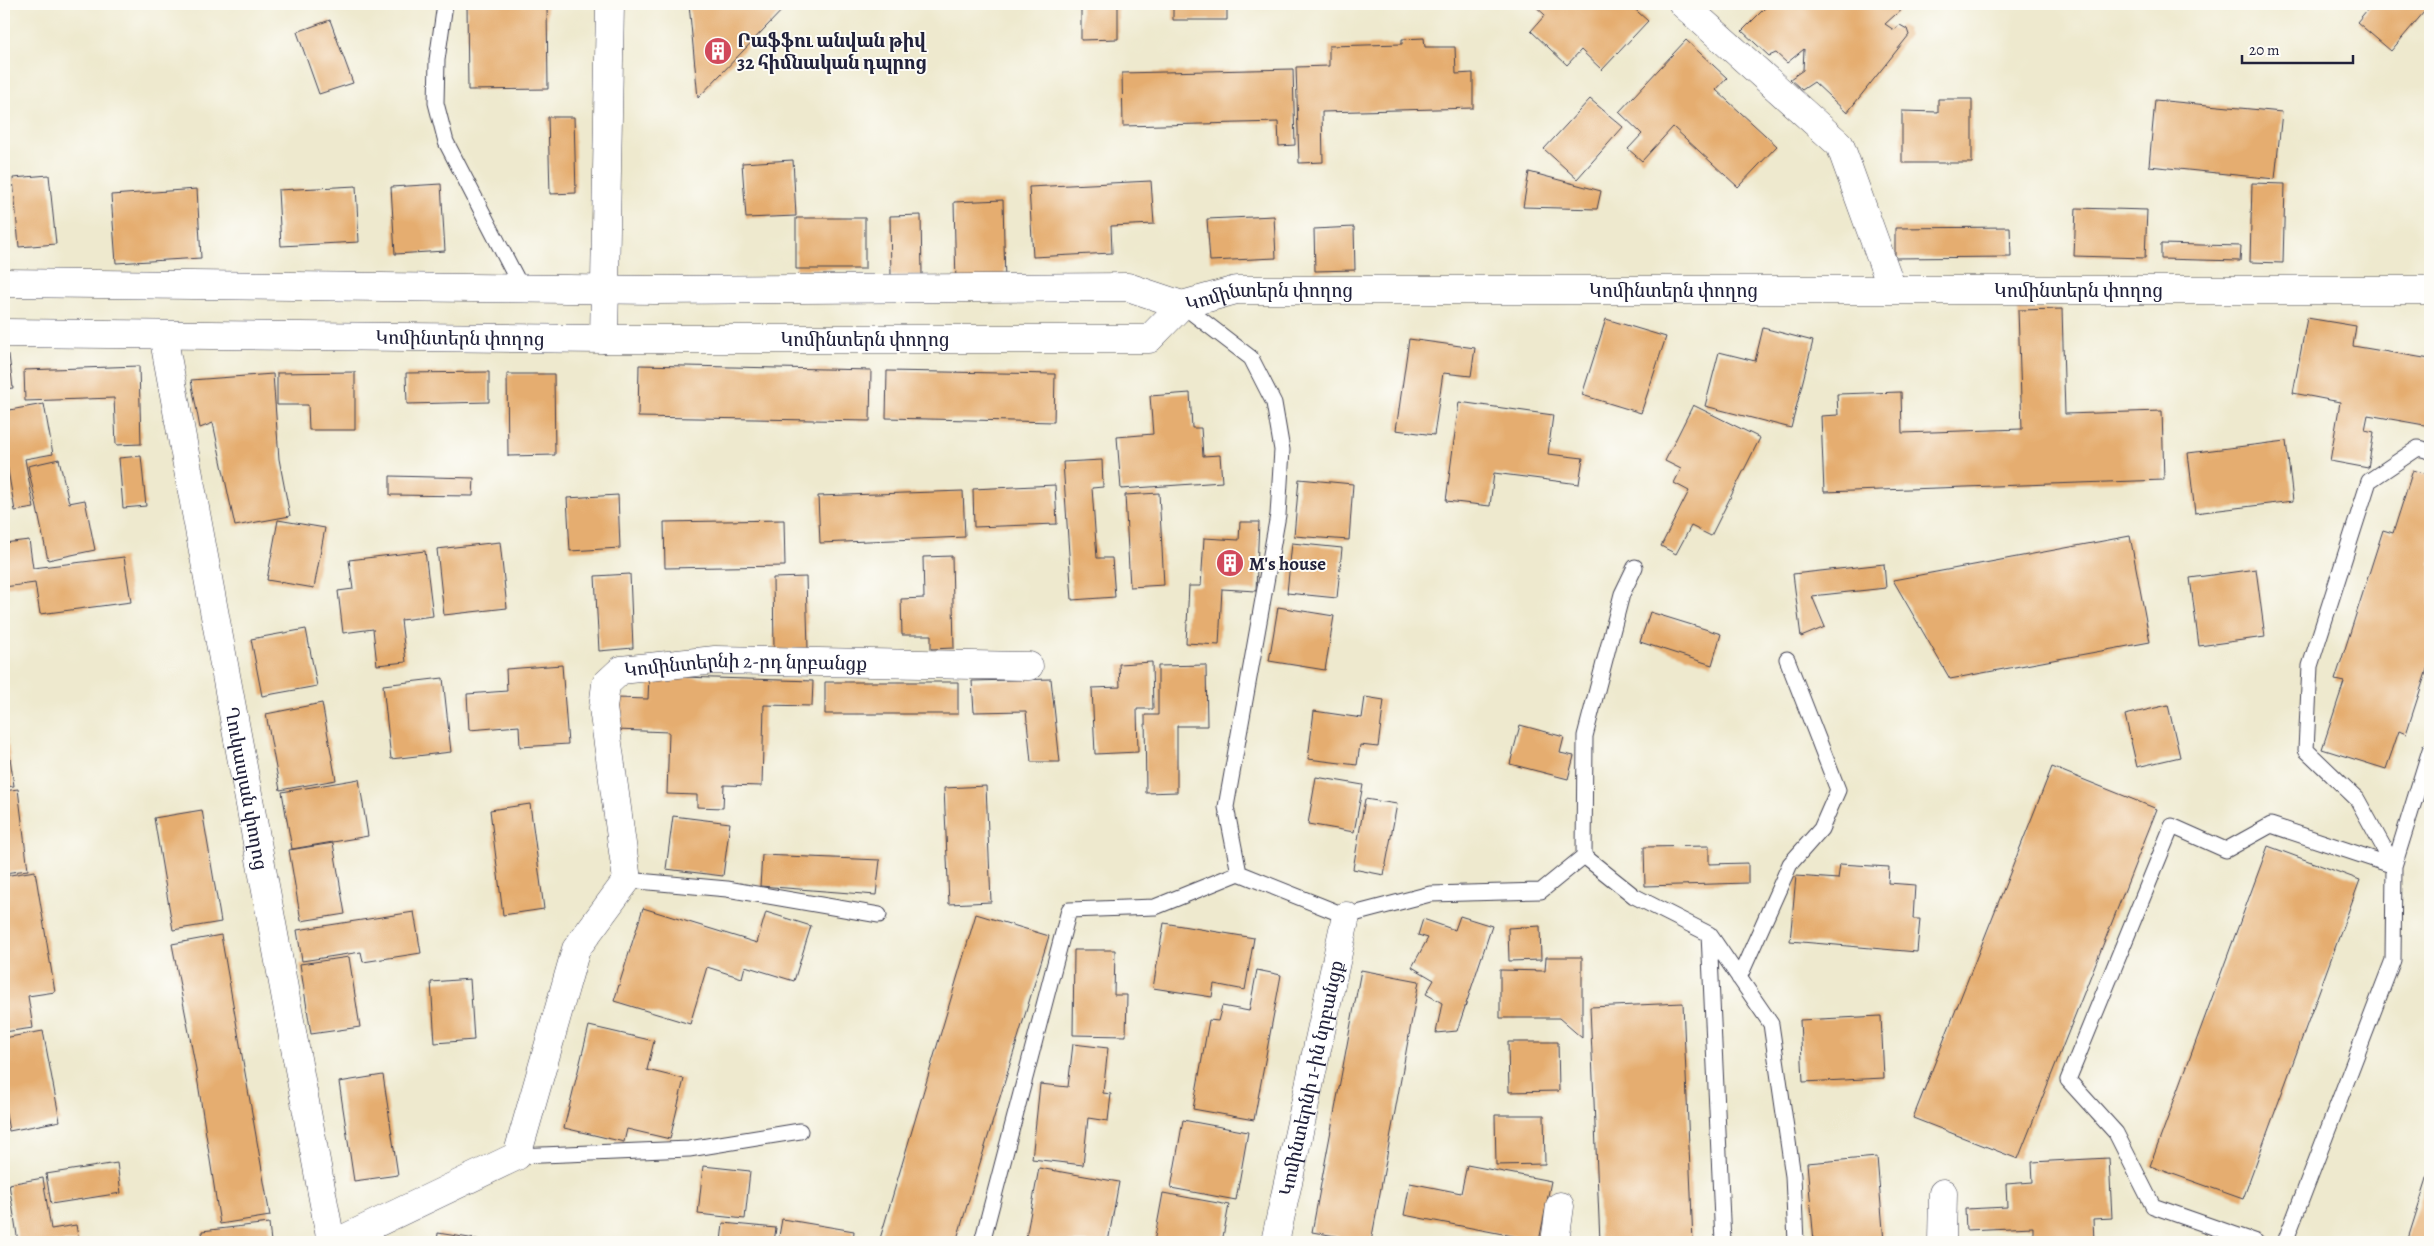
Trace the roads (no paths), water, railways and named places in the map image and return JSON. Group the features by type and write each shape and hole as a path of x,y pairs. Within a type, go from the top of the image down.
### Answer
{"street":[{"path":"604,339 610,4"},
{"path":"1683,4 1840,145 1892,289"},
{"path":"4,283 522,289 1128,287 1182,305"},
{"name":"Կոմինտերն փողոց","path":"4,332 604,339 1148,339 1182,305 1236,290 2430,290"},
{"name":"Ղուկասյան փողոց","path":"163,334 331,1242"},
{"name":"Կոմինտերնի 2-րդ նրբանցք","path":"627,880 604,708 606,684 621,670 715,660 1028,666"},
{"path":"337,1242 518,1156 576,948 627,880"},
{"name":"Կոմինտերնի 1-ին նրբանցք","path":"1275,1242 1346,916"},
{"path":"1942,1242 1944,1193"},
{"path":"1555,1242 1560,1206"}],"lane":[{"path":"445,4 437,60 436,103 446,142 522,289"},
{"path":"1182,305 1252,358 1274,403 1282,450 1278,514 1226,807 1239,872"},
{"path":"2394,866 2357,799 2306,750 2310,666 2369,481 2418,448 2430,451"},
{"path":"1584,856 1585,736 1622,594 1635,567"},
{"path":"1739,978 1790,864 1821,830 1838,790 1787,659"},
{"path":"2285,1242 2394,960 2394,866 2430,750"},
{"path":"2256,1242 2153,1206 2116,1133 2068,1080 2172,826 2226,850 2271,824 2394,866"},
{"path":"982,1242 1069,910 1155,907 1239,872 1346,916 1430,894 1541,891 1584,856"},
{"path":"1584,856 1634,896 1709,934 1771,1024 1792,1176 1796,1242"},
{"path":"627,880 727,889 879,915"},
{"path":"1709,934 1723,1242"},
{"path":"518,1156 689,1149 800,1131"}],"place":[{"name":"Րաֆֆու անվան թիվ 32 հիմնական դպրոց","path":"718,51"},
{"name":"M's house","path":"1230,563"}]}
